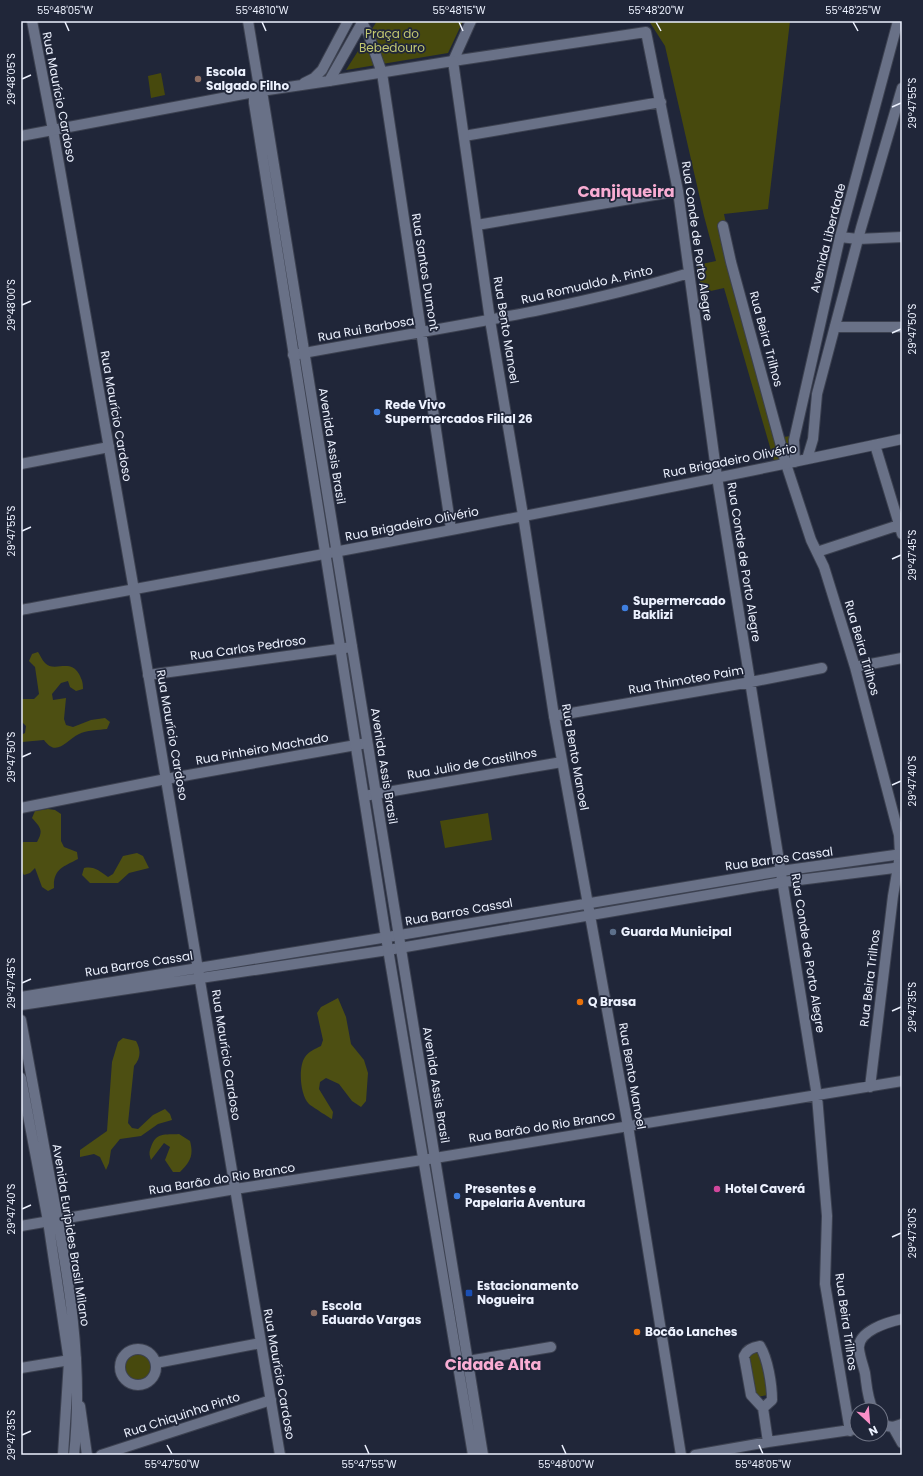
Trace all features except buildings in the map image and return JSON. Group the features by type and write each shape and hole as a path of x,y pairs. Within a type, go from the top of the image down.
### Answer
{"street":[{"name":"Rua Maurício Cardoso","path":"32,21 53,130 134,590 280,1455"},
{"name":"Avenida Assis Brasil","path":"248,21 258,81 258,91 268,156 280,270 293,355 341,648 355,746 388,950 473,1455"},
{"path":"299,85 314,78 322,70 348,21"},
{"path":"21,136 258,91 329,82 453,61 471,21"},
{"name":"Avenida Liberdade","path":"791,463 794,440 840,237 898,21"},
{"path":"329,82 362,22"},
{"name":"Rua Santos Dumont","path":"362,22 368,33 382,73 450,529"},
{"name":"Rua Conde de Porto Alegre","path":"453,61 646,32 678,191 717,477 782,871 817,1096"},
{"name":"Rua Bento Manoel","path":"453,61 490,320 524,515 554,716 628,1126 681,1455"},
{"path":"807,459 813,439 817,394 858,239 902,88"},
{"path":"464,136 661,102"},
{"name":"Avenida Assis Brasil","path":"268,156 291,269 483,1455"},
{"path":"477,225 678,191"},
{"name":"Rua Beira Trilhos","path":"723,226 731,262 791,463 811,540 824,566 855,667 898,834 901,855 900,868 893,896 870,1087"},
{"path":"840,237 858,239 902,238"},
{"path":"280,270 291,269"},
{"name":"Rua Romualdo A. Pinto","path":"490,320 646,286 689,273"},
{"name":"Rua Rui Barbosa","path":"293,355 490,320"},
{"path":"835,327 902,327"},
{"path":"812,361 825,364"},
{"path":"305,429 316,427"},
{"name":"Rua Brigadeiro Olivério","path":"21,610 336,552 791,463 902,439"},
{"path":"817,552 901,527 875,445"},
{"path":"21,464 109,446"},
{"name":"Rua Carlos Pedroso","path":"148,675 352,647"},
{"path":"855,667 902,658"},
{"name":"Rua Thimoteo Paim","path":"554,716 751,682 822,668"},
{"name":"Rua Pinheiro Machado","path":"21,808 166,779 367,743"},
{"name":"Rua Julio de Castilhos","path":"364,796 562,762"},
{"name":"Rua Barros Cassal","path":"21,1005 123,985 198,967 400,936 782,871 901,855"},
{"name":"Rua Barros Cassal","path":"21,997 200,978 388,950 783,882 900,868"},
{"path":"285,953 287,965"},
{"path":"399,1011 411,1009"},
{"name":"Avenida Euripides Brasil Milano","path":"21,1020 33,1113 53,1220 72,1309 72,1360 63,1455"},
{"name":"Avenida Euripides Brasil Milano","path":"21,1078 33,1113"},
{"name":"Rua Barão do Rio Branco","path":"21,1226 235,1189 424,1160 902,1081"},
{"name":"Rua Beira Trilhos","path":"817,1096 827,1216 825,1284 849,1409"},
{"path":"870,1402 859,1348 861,1339 864,1335 877,1327 902,1319"},
{"path":"156,1363 261,1342"},
{"path":"763,1408 772,1400 772,1391 764,1352 760,1346 746,1351 744,1356 752,1395 763,1408 768,1442"},
{"path":"468,1361 551,1347"},
{"path":"21,1368 72,1360"},
{"name":"Avenida Euripides Brasil Milano","path":"72,1360 76,1381 77,1429 74,1455"},
{"path":"76,1381 87,1455"},
{"name":"Rua Chiquinha Pinto","path":"101,1455 271,1400"},
{"path":"897,1425 902,1443"},
{"path":"65,1426 77,1429 87,1455"},
{"path":"695,1455 768,1442 849,1431"}],"green space":[{"name":"Praça do Bebedouro","path":"377,21 463,21 448,53 346,70"},
{"path":"649,21 790,21 768,209 724,214 731,247 783,437 791,436 791,457 774,461 724,288 702,293 697,265 716,261 704,216 665,46"},
{"path":"161,73 165,95 151,98 148,76"},
{"path":"488,813 492,840 445,848 440,821"},
{"path":"760,1351 768,1395 756,1397 748,1353"},
{"path":"138,1354 147,1358 151,1367 147,1376 138,1380 129,1376 125,1367 129,1358"}],"shaded area":[{"path":"38,652 44,662 49,666 71,667 75,669 82,680 83,689 76,691 70,687 68,681 61,683 52,694 53,700 66,698 64,719 66,725 73,727 91,720 105,718 110,722 107,729 82,733 57,748 53,748 44,740 22,742 21,735 25,733 26,726 21,721 21,699 34,699 39,694 35,667 29,661 32,654"},
{"path":"48,809 55,810 61,814 61,841 64,847 77,852 78,859 60,869 55,877 54,888 48,891 42,887 35,868 30,873 24,875 21,868 20,858 23,842 37,842 41,832 39,826 32,818 35,811"},
{"path":"137,853 143,856 149,868 129,873 118,883 90,883 82,875 84,868 91,868 108,877 113,874 123,856"},
{"path":"338,998 346,1017 351,1044 364,1060 368,1073 366,1101 361,1107 352,1101 339,1084 326,1078 320,1082 319,1089 333,1112 332,1119 310,1105 306,1100 302,1088 301,1067 305,1057 310,1052 321,1046 323,1040 317,1013 321,1007"},
{"path":"123,1038 136,1041 139,1048 139,1057 134,1066 128,1123 132,1128 138,1129 153,1115 165,1109 170,1114 172,1120 158,1124 141,1136 120,1139 111,1150 109,1163 106,1170 100,1157 94,1154 80,1157 80,1150 107,1131 112,1062 118,1042"},
{"path":"179,1134 190,1141 192,1151 189,1162 180,1172 173,1172 165,1160 170,1147 164,1143 151,1160 150,1149 153,1142 158,1137 162,1135"}],"place":[{"name":"Escola Salgado Filho","path":"198,79"},
{"name":"Rede Vivo Supermercados Filial 26","path":"377,412"},
{"name":"Supermercado Baklizi","path":"625,608"},
{"name":"Guarda Municipal","path":"613,932"},
{"name":"Q Brasa","path":"580,1002"},
{"name":"Hotel Caverá","path":"717,1189"},
{"name":"Presentes e Papelaria Aventura","path":"457,1196"},
{"name":"Estacionamento Nogueira","path":"469,1293"},
{"name":"Escola Eduardo Vargas","path":"314,1313"},
{"name":"Bocão Lanches","path":"637,1332"}],"district":[{"name":"Canjiqueira","path":"626,191"},
{"name":"Cidade Alta","path":"493,1364"}]}
